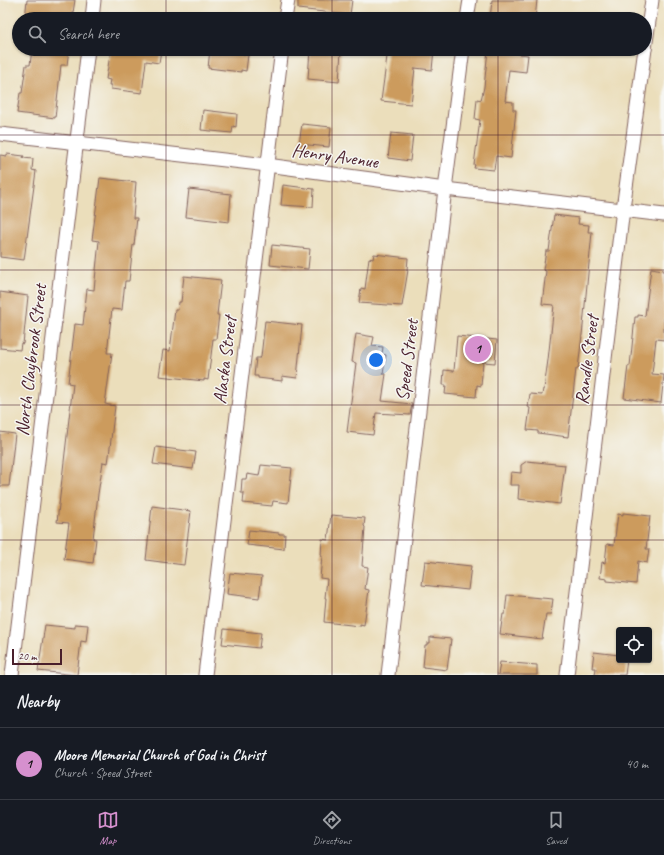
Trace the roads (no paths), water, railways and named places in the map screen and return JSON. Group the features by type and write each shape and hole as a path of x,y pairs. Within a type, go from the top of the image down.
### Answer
{"street":[{"path":"93,12 94,0"},
{"path":"287,12 288,0"},
{"path":"468,12 470,0"},
{"name":"Randle Street","path":"650,12 652,0"},
{"name":"North Claybrook Street","path":"12,675 75,143 87,56"},
{"name":"Alaska Street","path":"205,675 281,56"},
{"name":"Speed Street","path":"388,675 462,56"},
{"name":"Randle Street","path":"567,675 623,209 644,56"},
{"name":"Henry Avenue","path":"0,134 267,165 445,189 664,215"}],"place":[{"name":"Moore Memorial Church of God in Christ","path":"478,349"}]}
